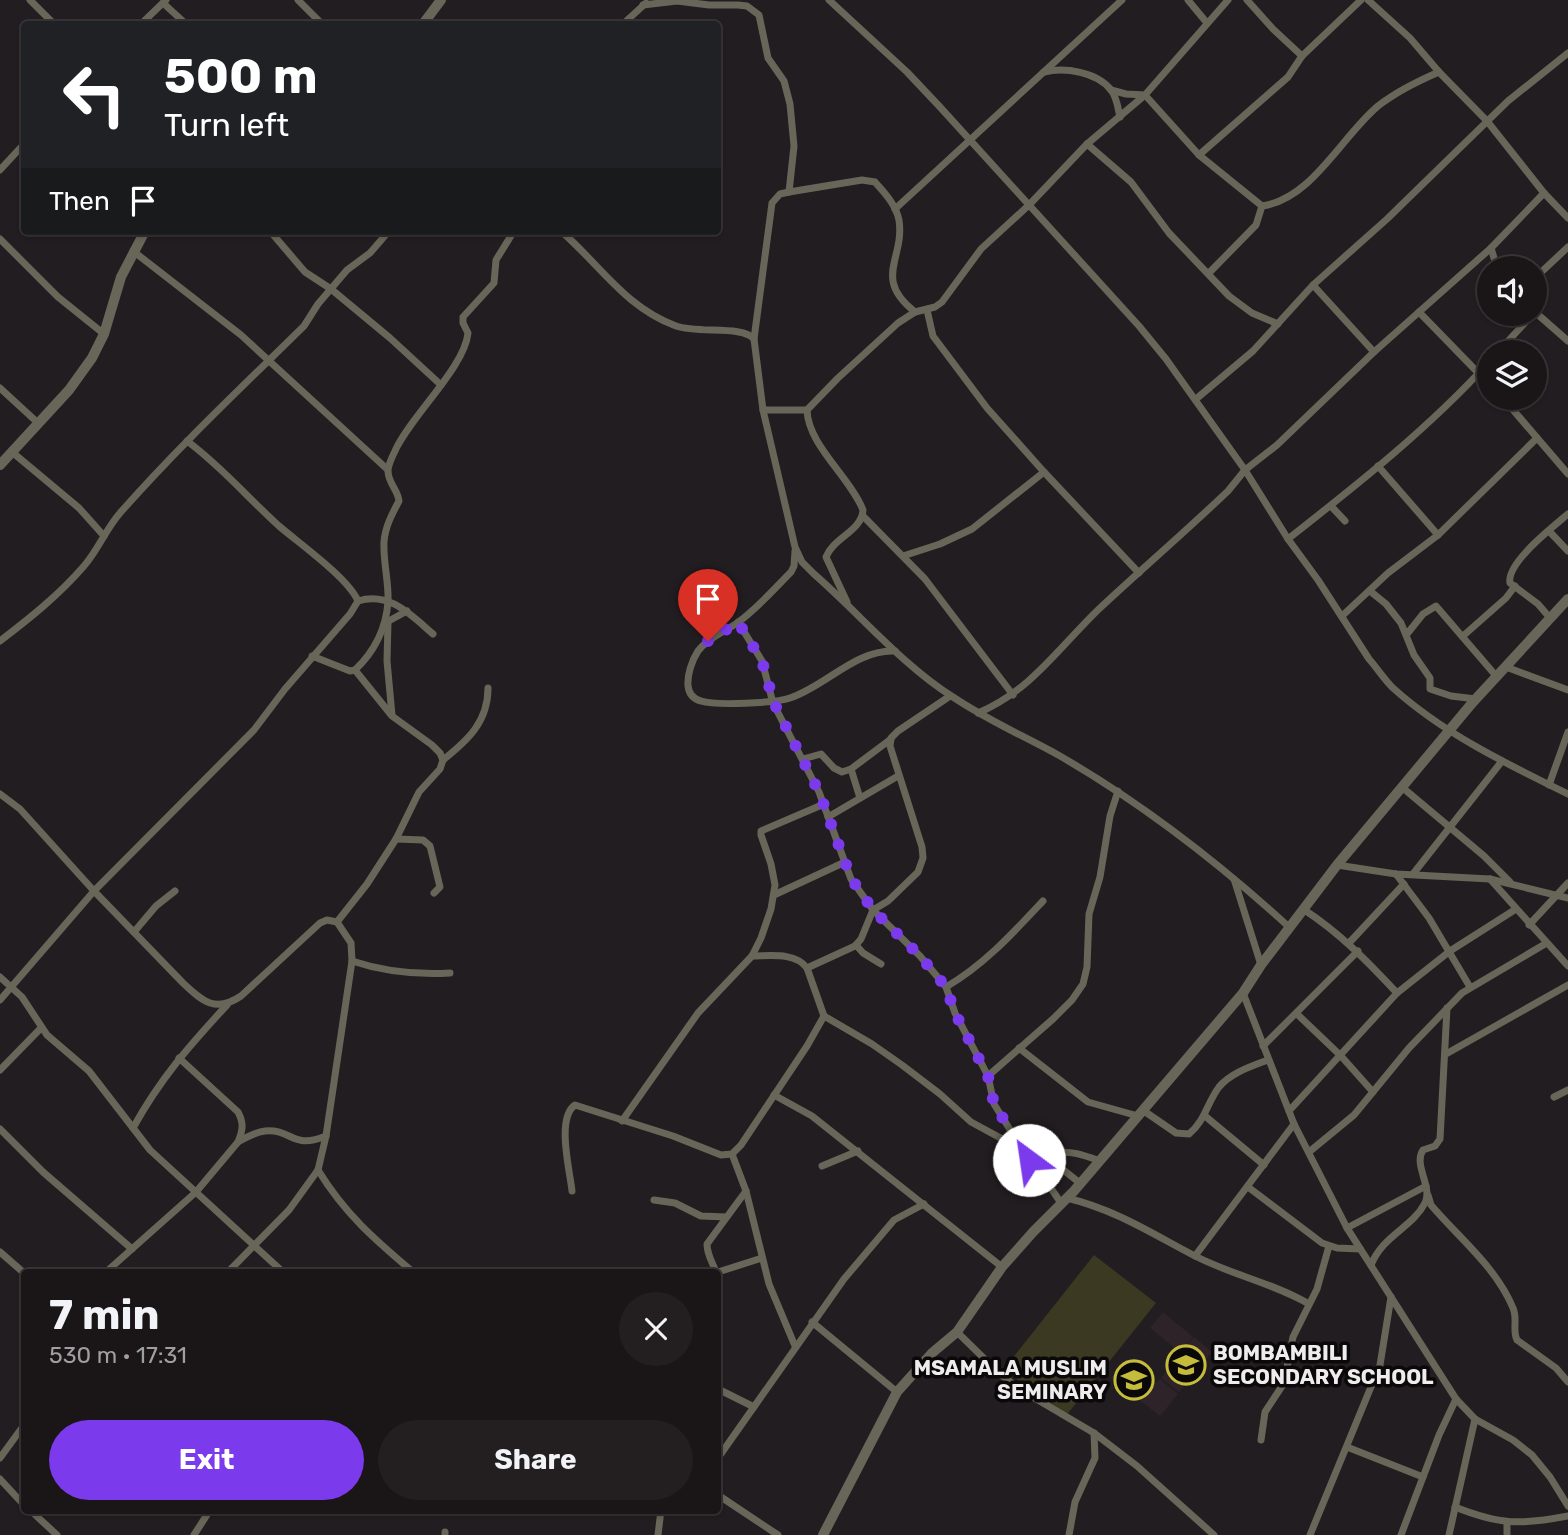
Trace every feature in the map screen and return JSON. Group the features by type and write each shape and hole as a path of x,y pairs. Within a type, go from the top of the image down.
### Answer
{"street":[{"path":"30,0 51,21"},
{"path":"298,0 319,21"},
{"path":"424,21 441,0"},
{"path":"829,0 907,72 1139,326 1196,399 1369,659 1391,686 1451,731 1502,761 1568,794"},
{"path":"895,209 1122,0"},
{"path":"1188,0 1207,23"},
{"path":"763,410 807,410 871,347 915,312 927,310 942,302 981,249 1029,205 1087,144 1145,95 1228,0"},
{"path":"1247,0 1302,56"},
{"path":"1199,155 1288,77 1302,56 1361,0"},
{"path":"1368,0 1410,38 1487,121 1544,193 1568,218"},
{"path":"144,21 165,1 183,21"},
{"path":"626,21 646,3 677,1 747,6 759,15 768,58 784,80 790,104 794,146 789,192"},
{"path":"1196,399 1253,351 1313,285 1387,219 1532,79 1568,53"},
{"path":"1042,73 1065,69 1091,77 1111,90 1145,95 1199,155 1262,206 1274,205 1312,178 1377,107 1390,97 1439,72"},
{"path":"1111,90 1120,117"},
{"path":"1087,144 1126,177 1169,233 1239,306 1278,324"},
{"path":"0,170 21,147"},
{"path":"896,651 874,652 802,693 774,703 702,702 692,697 688,689 692,664 698,652 708,641 738,622 791,572 796,559 780,475 763,410 754,339 772,203 780,194 789,192 869,180 875,182 895,209 899,230 892,269 893,283 898,295 915,312"},
{"path":"978,713 1013,695 1028,683 1098,611 1228,491 1245,470 1277,445 1374,352 1491,248 1544,193"},
{"path":"1209,274 1256,225 1262,206"},
{"path":"0,465 69,390 92,358 104,334 113,299 143,235"},
{"path":"273,235 305,272 331,289 390,338 441,385"},
{"path":"0,641 32,617 68,583 85,565 118,516 187,441 304,326 351,266 370,253 385,235"},
{"path":"392,716 387,661 388,601 384,541 399,497 389,479 387,469 401,437 441,385 467,338 463,317 494,283 496,260 512,235"},
{"path":"565,235 641,310 682,328 702,332 742,331 754,339"},
{"path":"0,239 58,297 104,334"},
{"path":"1547,267 1568,247"},
{"path":"1491,248 1493,256"},
{"path":"133,251 241,335 387,469"},
{"path":"1313,285 1374,352"},
{"path":"927,310 933,336 987,408 1139,573"},
{"path":"1419,312 1477,371"},
{"path":"1547,324 1568,341"},
{"path":"1509,340 1522,326"},
{"path":"1288,539 1378,466 1447,406 1477,375"},
{"path":"0,388 38,424"},
{"path":"807,410 807,419 814,434 860,503 863,516 949,607 1013,695"},
{"path":"1513,410 1568,474"},
{"path":"1342,616 1388,573 1438,536 1537,438"},
{"path":"187,441 218,465 277,524 347,584 358,601"},
{"path":"12,452 79,508 104,536"},
{"path":"1378,466 1438,536"},
{"path":"903,556 940,544 972,529 1044,472"},
{"path":"1331,506 1345,522"},
{"path":"1550,618 1509,579 1511,572 1568,514"},
{"path":"848,604 826,557 829,549 860,522 863,516"},
{"path":"1549,531 1568,551"},
{"path":"795,547 814,574 896,651 950,696 1059,755 1118,791 1234,876 1289,927"},
{"path":"1463,636 1506,598 1515,586"},
{"path":"1370,591 1393,612 1407,634 1414,656 1430,678 1430,689 1451,696 1476,699"},
{"path":"0,1000 94,891 254,730 358,601 376,597 388,601 407,611 433,634"},
{"path":"823,1535 897,1392 925,1360 957,1332 1002,1267 1081,1184 1243,993 1337,865 1476,699 1568,599"},
{"path":"1407,634 1433,606 1438,607 1497,677"},
{"path":"312,656 350,671 355,670 379,637 386,622 407,611"},
{"path":"738,622 762,661 774,703 824,804 851,878 873,910 920,956 946,987 955,1013 988,1076 994,1104 1014,1136 1017,1147"},
{"path":"1506,667 1568,690"},
{"path":"355,670 392,716 432,745 443,760"},
{"path":"337,922 367,884 396,839 414,800 440,769 443,760 480,724 485,712 488,688"},
{"path":"803,759 821,754 838,771 851,769 898,731 950,696"},
{"path":"1549,785 1568,732"},
{"path":"807,968 856,944 861,939 873,910 905,887 918,872 923,858 913,812 891,755 891,738"},
{"path":"1413,874 1502,761"},
{"path":"851,769 860,798"},
{"path":"828,817 898,776"},
{"path":"1403,788 1485,856 1510,882"},
{"path":"988,1076 1053,1019 1083,984 1087,968 1089,914 1100,877 1110,816 1118,791"},
{"path":"0,794 20,809 94,891 198,997 211,1004 227,1005"},
{"path":"622,1121 698,1013 752,956 761,938 775,885 761,831 824,804"},
{"path":"396,839 423,840 430,846 440,887 433,893"},
{"path":"774,895 845,862"},
{"path":"1337,865 1396,874 1490,879 1568,898"},
{"path":"1396,874 1429,918 1470,987"},
{"path":"1234,876 1261,965"},
{"path":"1490,879 1545,944 1568,966"},
{"path":"1529,925 1568,883"},
{"path":"1349,943 1404,884"},
{"path":"134,932 156,906 175,891"},
{"path":"946,987 987,958 1043,901"},
{"path":"1303,909 1331,927 1358,951 1397,993"},
{"path":"1289,1111 1397,993 1450,951 1516,909"},
{"path":"133,1128 151,1096 179,1058 227,1005 256,983 320,923 327,920 337,922 351,943 352,961 326,1136 318,1170 302,1195 231,1269"},
{"path":"856,944 868,957 881,964"},
{"path":"1309,1153 1354,1115 1447,1007 1470,987 1545,944"},
{"path":"1263,1046 1358,951"},
{"path":"752,956 795,958 803,962 824,1016 873,1044 940,1094 971,1122 1017,1147 1064,1201 1116,1213 1195,1256 1309,1304"},
{"path":"352,961 386,971 450,973"},
{"path":"0,977 13,986 41,1028 55,1043 89,1070 150,1150 280,1269"},
{"path":"1446,1054 1568,985"},
{"path":"1243,993 1294,1124 1360,1249 1456,1399 1475,1419 1513,1440 1532,1455 1568,1506"},
{"path":"1447,1007 1440,1139 1434,1146 1421,1152 1428,1195 1432,1205 1476,1253 1508,1300 1514,1310 1514,1337 1556,1368 1568,1382"},
{"path":"1297,1014 1341,1056 1373,1092"},
{"path":"572,1191 565,1139 567,1113 571,1108 579,1105 722,1155 732,1154 741,1145 807,1046 824,1016"},
{"path":"0,1070 41,1028"},
{"path":"1019,1048 1088,1102 1141,1113 1176,1133 1189,1134 1200,1125 1221,1084 1268,1059"},
{"path":"179,1058 238,1112 243,1122 239,1142"},
{"path":"1554,1097 1568,1090"},
{"path":"774,1095 812,1116 1002,1267"},
{"path":"1205,1116 1264,1165"},
{"path":"1195,1256 1294,1124"},
{"path":"0,1129 43,1172 132,1249"},
{"path":"109,1269 196,1192 239,1142 254,1134 268,1131 303,1142 326,1136"},
{"path":"822,1166 858,1151"},
{"path":"1037,1170 1044,1162 1051,1160 1055,1153 1084,1155 1100,1161"},
{"path":"732,1154 746,1191 769,1284 795,1346"},
{"path":"1051,1160 1081,1184"},
{"path":"318,1170 335,1198 352,1217 409,1269"},
{"path":"1347,1228 1426,1186"},
{"path":"1248,1187 1309,1235 1329,1246 1360,1249"},
{"path":"716,1269 707,1251 707,1244 746,1191"},
{"path":"1371,1265 1381,1245 1420,1210 1428,1195"},
{"path":"654,1200 675,1203 701,1216 726,1217"},
{"path":"721,1454 844,1279 894,1220 924,1204"},
{"path":"1261,1440 1265,1412 1284,1383 1293,1337 1322,1276 1329,1246"},
{"path":"0,1252 21,1270"},
{"path":"721,1271 762,1258"},
{"path":"1310,1535 1380,1365 1391,1297"},
{"path":"812,1322 897,1392"},
{"path":"957,1332 1000,1375 1094,1433 1137,1466 1214,1535"},
{"path":"721,1390 754,1407"},
{"path":"1401,1535 1456,1399"},
{"path":"1449,1535 1475,1419"},
{"path":"0,1458 21,1429"},
{"path":"1069,1535 1075,1502 1095,1458 1094,1433"},
{"path":"1347,1447 1423,1477"},
{"path":"0,1479 21,1502"},
{"path":"721,1497 778,1535"},
{"path":"1455,1507 1484,1519 1507,1523 1533,1523 1568,1516"},
{"path":"34,1514 57,1535"},
{"path":"194,1535 207,1514"},
{"path":"659,1535 661,1514"},
{"path":"1507,1523 1507,1535"}],"shaded area":[{"path":"1094,1255 1156,1303 1065,1417 1004,1369"},
{"path":"1163,1312 1193,1337 1183,1349 1194,1337 1212,1352 1179,1392 1161,1378 1181,1353 1150,1328"},
{"path":"1126,1359 1156,1383 1160,1379 1178,1394 1160,1416 1111,1378"}],"place":[{"name":"BOMBAMBILI SECONDARY SCHOOL","path":"1186,1365"},
{"name":"MSAMALA MUSLIM SEMINARY","path":"1134,1380"}],"route":[{"path":"708,641 738,622 755,648 767,675 774,703 819,792 851,878 873,910 920,956 946,987 955,1013 988,1076 994,1104 1014,1136 1017,1147 1029,1160"}]}
